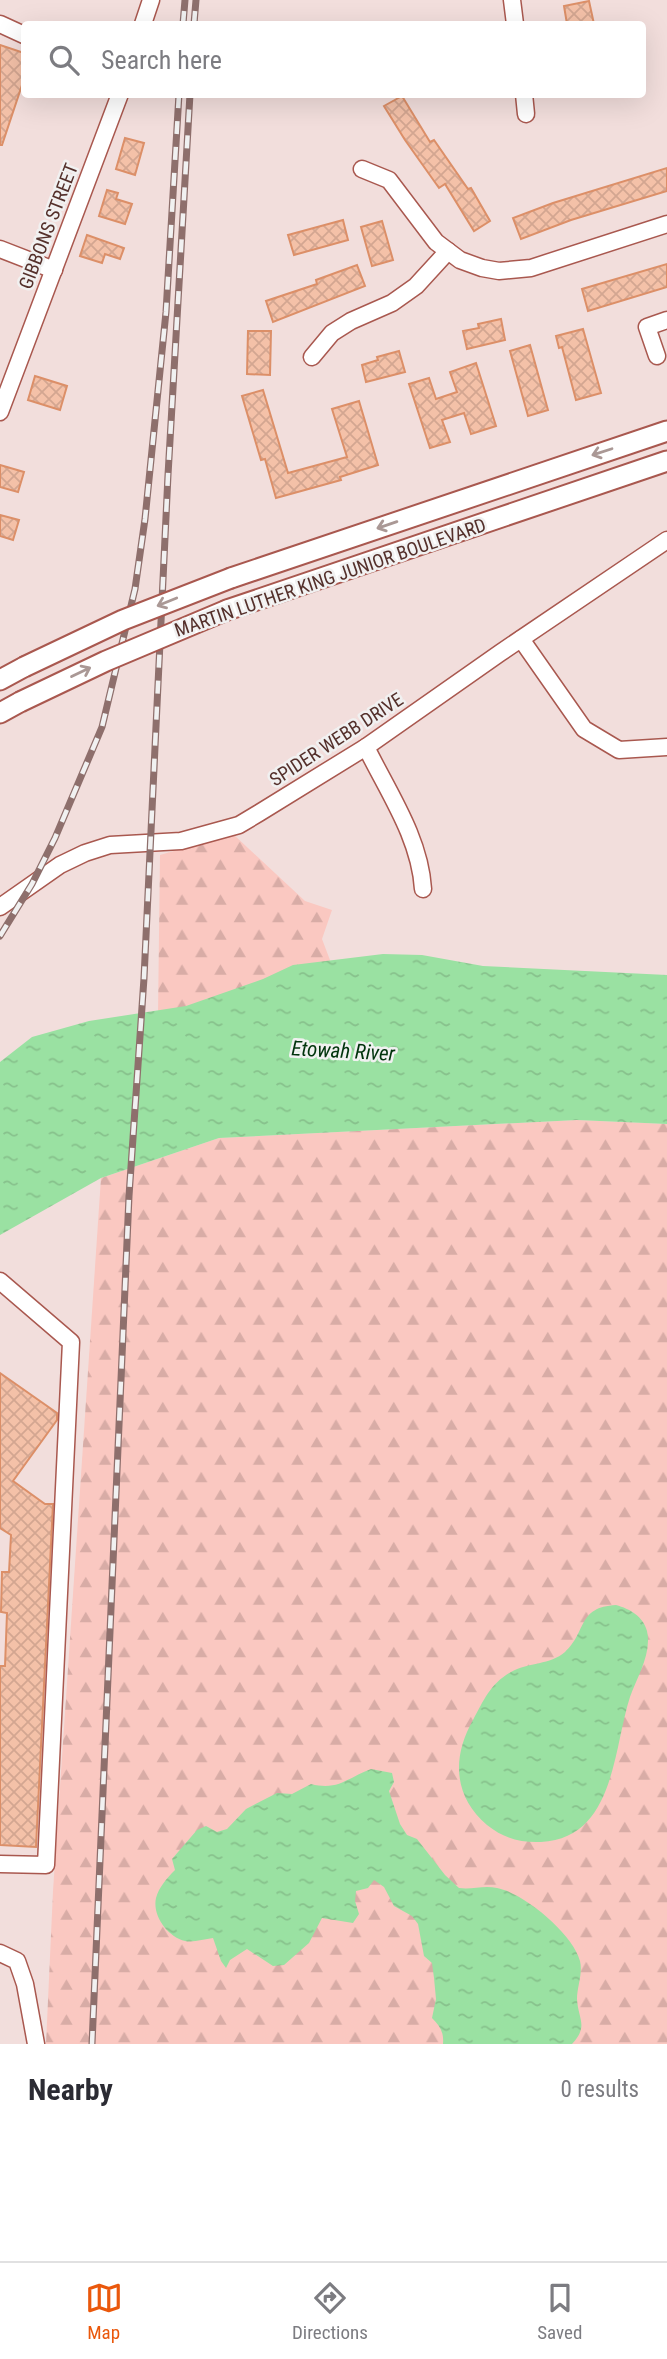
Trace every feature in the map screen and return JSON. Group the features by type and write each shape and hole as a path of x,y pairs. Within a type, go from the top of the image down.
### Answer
{"main road":[{"name":"MARTIN LUTHER KING JUNIOR BOULEVARD","path":"0,680 123,620 230,578 667,431"},
{"name":"MARTIN LUTHER KING JUNIOR BOULEVARD","path":"6,706 227,610 667,461"}],"street":[{"path":"145,21 151,0"},
{"path":"512,0 515,21"},
{"path":"0,24 21,33"},
{"name":"GIBBONS STREET","path":"0,412 118,98"},
{"path":"524,98 526,114"},
{"path":"362,169 389,180 436,242 460,260 482,268 517,271 667,224"},
{"path":"0,249 54,270"},
{"path":"312,357 332,334 351,321 392,303 416,286 448,251"},
{"path":"657,356 648,327 667,320"},
{"name":"SPIDER WEBB DRIVE","path":"0,907 60,865 85,852 110,845 181,841 239,825 366,747 667,540"},
{"path":"521,639 584,729 619,750 667,747"},
{"path":"366,747 414,844 422,869 423,889"},
{"path":"0,1281 71,1342 46,1865 0,1864"},
{"path":"0,1953 16,1961 25,1984 36,2044"}],"green space":[{"path":"233,834 305,901 332,910 322,939 333,968 158,1014 160,855"},
{"path":"577,1120 667,1124 667,2044 46,2044 53,1891 101,1178 219,1138"}],"water":[{"name":"Etowah River","path":"383,954 422,955 483,966 667,975 667,1124 577,1120 219,1138 101,1178 0,1235 0,1062 32,1037 89,1021 186,1006 263,979 293,965"},
{"path":"616,1605 639,1617 647,1631 648,1640 643,1665 624,1718 614,1765 597,1808 584,1825 565,1837 534,1842 512,1839 499,1833 476,1814 462,1789 459,1776 462,1748 473,1720 488,1693 504,1677 518,1669 559,1656 572,1644 589,1615 595,1610"},
{"path":"371,1769 392,1773 394,1782 389,1791 400,1824 407,1835 417,1839 445,1875 459,1888 492,1887 508,1891 546,1916 568,1939 576,1950 581,1966 577,1999 581,2027 572,2044 443,2044 441,2030 432,2018 436,1999 432,1963 424,1956 418,1924 412,1916 394,1906 384,1887 374,1880 368,1888 356,1891 355,1901 359,1914 353,1923 322,1918 309,1943 284,1965 273,1966 247,1949 230,1960 226,1968 213,1938 185,1941 173,1935 163,1925 156,1912 157,1894 175,1870 172,1859 197,1830 206,1826 217,1832 227,1829 246,1809 277,1793 292,1794 311,1784 336,1785"}],"building":[{"path":"589,1 593,21 566,21 564,6"},
{"path":"0,45 21,52 21,88 0,145"},
{"path":"403,98 430,142 434,140 468,189 471,188 490,221 474,231 445,184 439,188 384,106"},
{"path":"125,138 144,143 135,175 116,169"},
{"path":"667,168 667,191 571,220 521,239 513,218"},
{"path":"107,190 118,193 116,199 132,204 125,224 99,216"},
{"path":"343,220 348,240 294,255 288,235"},
{"path":"382,221 393,260 372,266 361,227"},
{"path":"87,235 124,248 120,259 105,254 102,263 80,256"},
{"path":"667,264 667,287 588,311 582,289"},
{"path":"357,265 365,286 273,322 266,301 317,284 316,280"},
{"path":"501,319 505,340 467,349 463,331 479,328 478,324"},
{"path":"583,329 601,393 576,400 562,347 559,348 556,336"},
{"path":"248,331 271,331 270,375 247,374"},
{"path":"530,345 548,410 528,416 510,351"},
{"path":"399,351 405,372 366,382 362,365 378,360 377,357"},
{"path":"476,363 496,426 471,434 464,413 442,420 450,442 430,448 409,384 429,378 436,399 457,392 450,372"},
{"path":"35,376 67,386 60,410 28,400"},
{"path":"263,390 288,473 347,457 332,409 359,401 378,465 340,477 341,480 276,498 265,459 261,460 242,396"},
{"path":"0,465 24,472 18,492 0,487"},
{"path":"0,515 19,520 13,540 0,536"},
{"path":"0,1373 57,1413 57,1420 13,1481 45,1504 53,1504 36,1847 0,1845 0,1666 5,1666 7,1613 1,1612 2,1572 9,1572 11,1535 0,1528"}],"railway":[{"path":"183,21 185,0"},
{"path":"194,21 196,0"},
{"path":"0,936 32,884 55,838 102,727 135,589 145,519 166,312 179,98"},
{"path":"92,2044 129,1196 144,978 168,475 190,98"}]}
